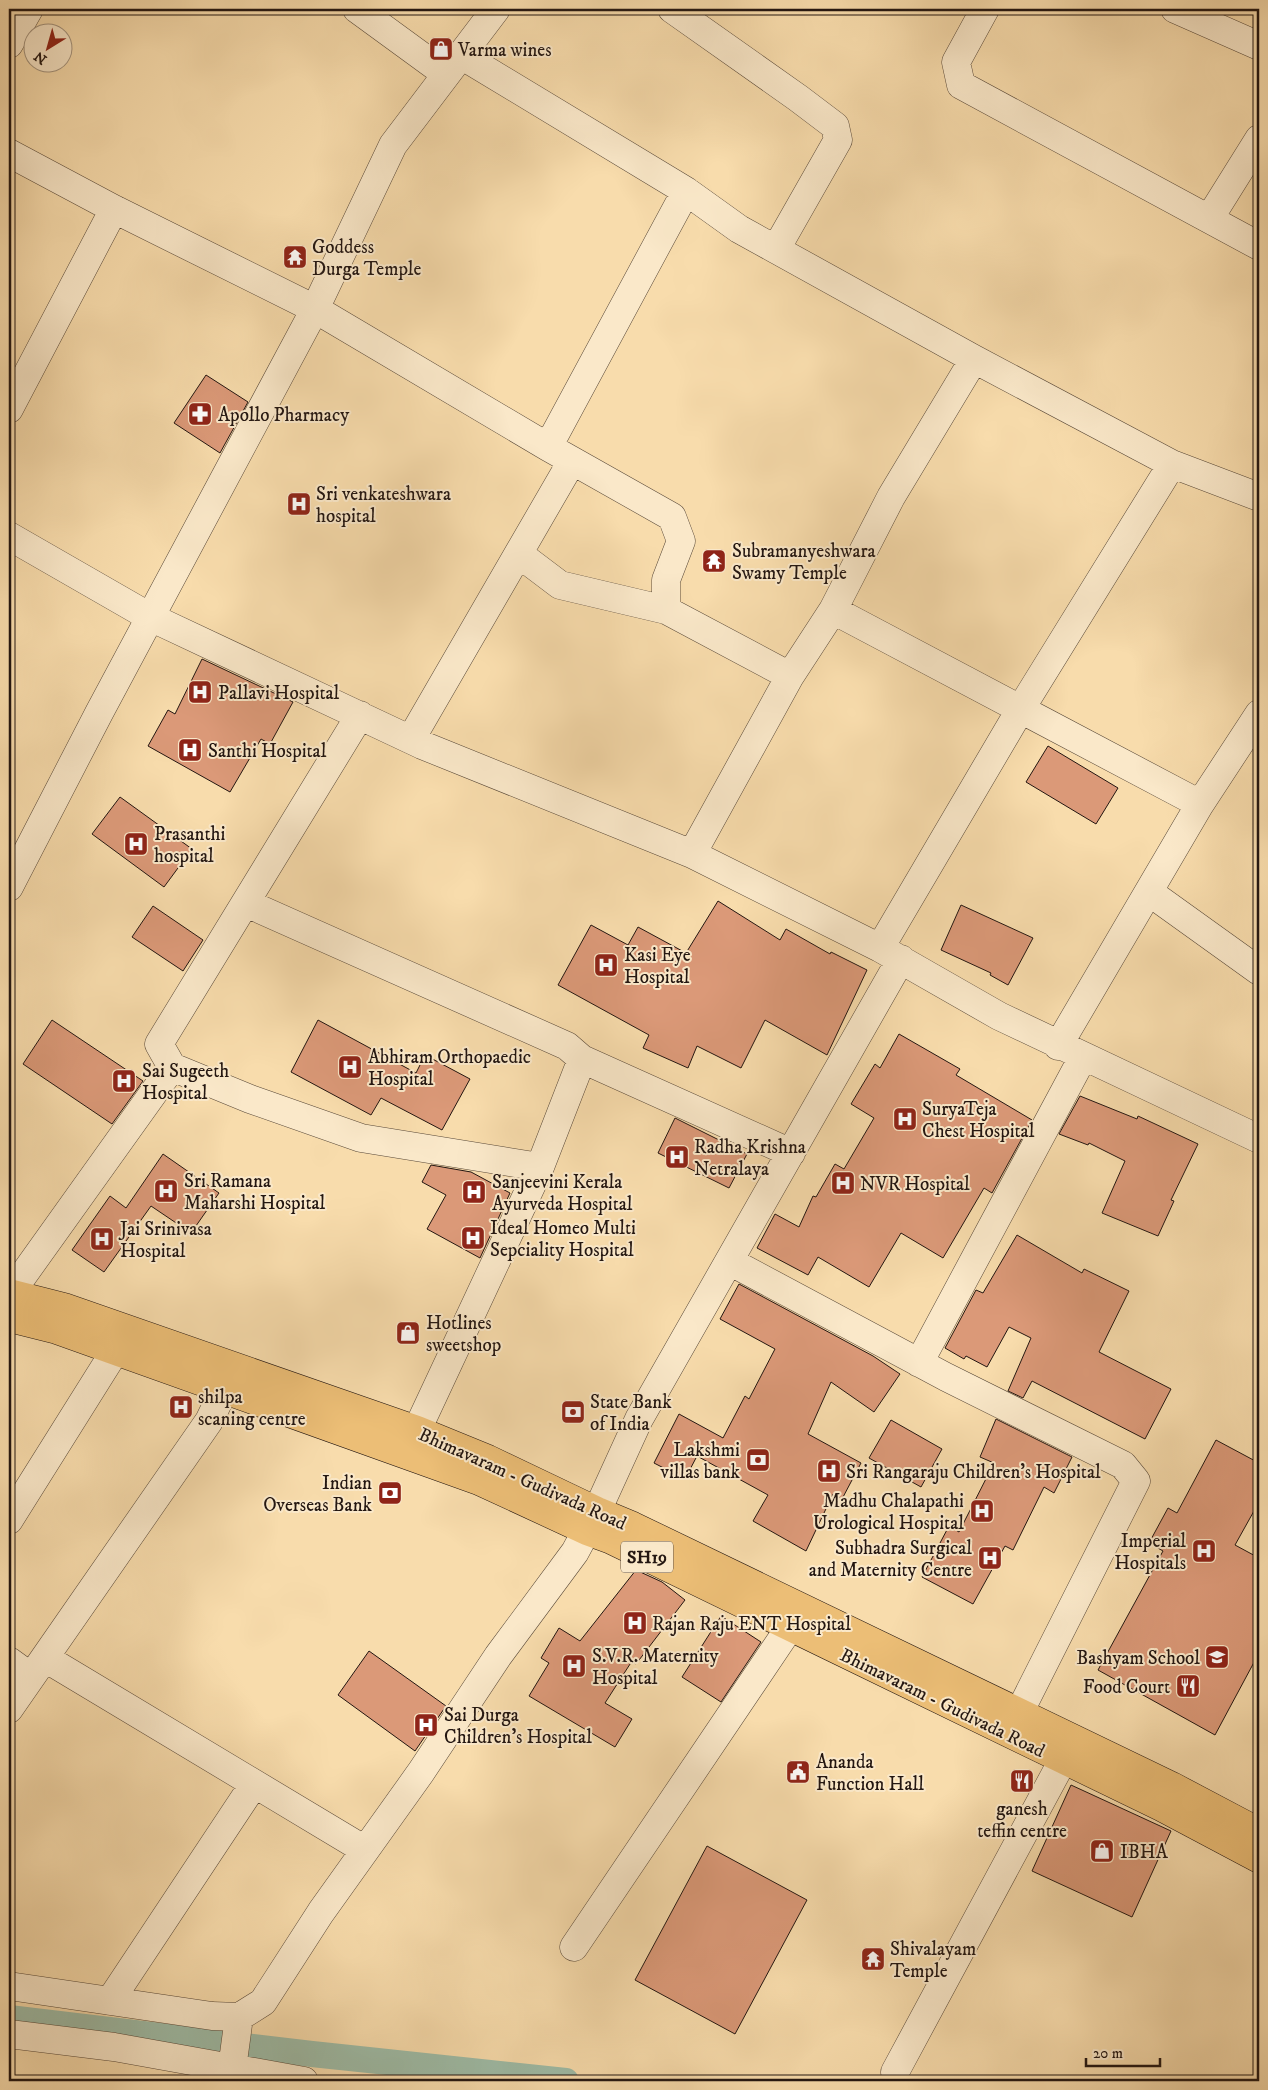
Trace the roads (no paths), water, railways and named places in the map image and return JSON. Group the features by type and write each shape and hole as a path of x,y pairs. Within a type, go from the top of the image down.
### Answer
{"main road":[{"name":"Bhimavaram - Gudivada Road","path":"9,1300 57,1330 224,1390 413,1443 488,1459 592,1521 609,1539 1161,1807 1259,1859"},
{"name":"Bhimavaram - Gudivada Road","path":"9,1300 64,1307 413,1443"},
{"name":"Bhimavaram - Gudivada Road","path":"592,1521 633,1526 1172,1786 1259,1832"}],"street":[{"path":"9,44 29,9"},
{"path":"357,9 453,64 686,191 739,229 974,359 1172,464 1259,497"},
{"path":"9,887 314,309 393,145 496,9"},
{"path":"672,9 835,126 838,140 776,249"},
{"path":"984,9 956,62 961,85 1259,246"},
{"path":"1175,9 1259,46"},
{"path":"1209,219 1259,139"},
{"path":"9,153 114,209 314,309 572,461 672,517 681,541 666,580 666,610"},
{"path":"548,447 686,191"},
{"path":"9,408 114,209"},
{"path":"692,854 790,676 833,610 891,497 974,359"},
{"path":"411,739 572,461"},
{"path":"9,1986 212,2016 239,2018 263,2002 321,1912 421,1772 498,1656 575,1552 592,1521 640,1419 791,1153 891,953 1020,710 1172,464"},
{"path":"9,536 150,618 411,739 692,854 891,953 999,1016 1058,1046 1259,1139"},
{"path":"519,554 560,585 666,610 790,676"},
{"path":"833,610 1200,804"},
{"path":"1058,1046 1200,804 1259,714"},
{"path":"360,715 159,1044 172,1067 250,1099 361,1138 540,1167"},
{"path":"1149,892 1259,971"},
{"path":"246,903 567,1046 582,1059 791,1153"},
{"path":"919,1363 1083,1057"},
{"path":"413,1443 540,1167 582,1059"},
{"path":"9,1300 172,1067"},
{"path":"729,1261 919,1363 1123,1465 1136,1481 1019,1713"},
{"path":"9,1520 115,1351"},
{"path":"9,1709 210,1421 224,1390"},
{"path":"574,1947 790,1627"},
{"path":"9,1661 38,1667 254,1784 365,1850"},
{"path":"895,2072 1062,1760"},
{"path":"110,2001 254,1784"},
{"path":"232,2068 239,2018"},
{"path":"9,2034 114,2047 304,2081"}],"waterway":[{"path":"9,2018 312,2054 566,2081"}],"place":[{"name":"Varma wines","path":"441,49"},
{"name":"Goddess Durga Temple","path":"295,257"},
{"name":"Apollo Pharmacy","path":"200,414"},
{"name":"Sri venkateshwara hospital","path":"299,504"},
{"name":"Subramanyeshwara Swamy Temple","path":"714,561"},
{"name":"Pallavi Hospital","path":"200,692"},
{"name":"Santhi Hospital","path":"190,750"},
{"name":"Prasanthi hospital","path":"136,844"},
{"name":"Kasi Eye Hospital","path":"606,965"},
{"name":"Abhiram Orthopaedic Hospital","path":"350,1067"},
{"name":"Sai Sugeeth Hospital","path":"124,1081"},
{"name":"SuryaTeja Chest Hospital","path":"905,1119"},
{"name":"Radha Krishna Netralaya","path":"677,1157"},
{"name":"NVR Hospital","path":"843,1183"},
{"name":"Sri Ramana Maharshi Hospital","path":"166,1191"},
{"name":"Sanjeevini Kerala Ayurveda Hospital","path":"474,1192"},
{"name":"Ideal Homeo Multi Sepciality Hospital","path":"473,1238"},
{"name":"Jai Srinivasa Hospital","path":"102,1239"},
{"name":"Hotlines sweetshop","path":"408,1333"},
{"name":"shilpa scaning centre","path":"181,1407"},
{"name":"State Bank of India","path":"573,1412"},
{"name":"Lakshmi villas bank","path":"758,1460"},
{"name":"Sri Rangaraju Children's Hospital","path":"829,1471"},
{"name":"Indian Overseas Bank","path":"390,1493"},
{"name":"Madhu Chalapathi Urological Hospital","path":"982,1511"},
{"name":"Imperial Hospitals","path":"1204,1551"},
{"name":"Subhadra Surgical and Maternity Centre","path":"990,1558"},
{"name":"Rajan Raju ENT Hospital","path":"635,1623"},
{"name":"Bashyam School","path":"1217,1657"},
{"name":"S.V.R. Maternity Hospital","path":"574,1666"},
{"name":"Food Court","path":"1188,1686"},
{"name":"Sai Durga Children's Hospital","path":"426,1725"},
{"name":"Ananda Function Hall","path":"798,1772"},
{"name":"ganesh teffin centre","path":"1022,1781"},
{"name":"IBHA","path":"1102,1851"},
{"name":"Shivalayam Temple","path":"873,1959"}]}
